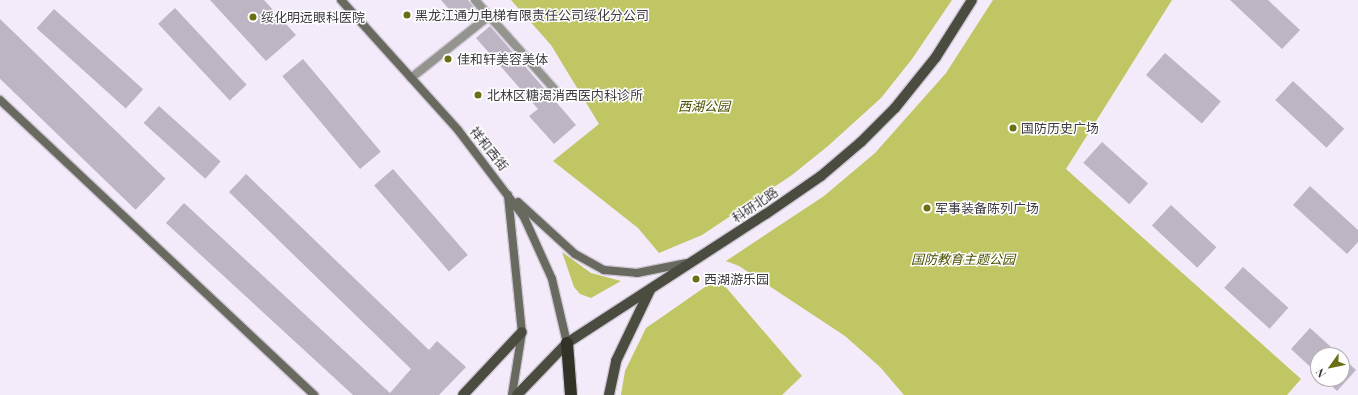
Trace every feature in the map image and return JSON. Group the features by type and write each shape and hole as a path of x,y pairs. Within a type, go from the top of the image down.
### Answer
{"highway":[{"path":"567,344 571,395"}],"main road":[{"name":"祥和西街","path":"341,0 411,78 507,192 538,243 559,304 567,344"},
{"name":"科研北路","path":"517,395 567,344 821,176 861,142 895,108 936,57 972,0"},
{"path":"0,100 314,395"},
{"path":"507,192 576,254 604,270 637,273 692,262"},
{"path":"507,192 522,332 512,395"},
{"path":"609,395 616,361 650,289"},
{"path":"463,395 522,332"}],"street":[{"path":"475,0 556,91"},
{"path":"411,78 489,16"}],"green space":[{"name":"西湖公园","path":"511,0 952,0 912,59 881,98 828,146 792,175 702,235 659,253 638,228 553,161 599,124 551,45"},
{"name":"国防教育主题公园","path":"993,0 1172,0 1066,169 1301,379 1287,395 904,395 880,367 845,336 739,266 726,261 824,196 875,153 946,73"},
{"path":"562,252 591,273 621,281 591,298 580,294 574,287"},
{"path":"718,278 802,376 782,395 621,395 625,371 646,328"}],"building":[{"name":"绥化明远眼科医院","path":"210,0 264,0 296,35 266,61"},
{"path":"441,0 468,0 475,9 460,22"},
{"path":"1230,0 1268,0 1300,30 1282,49"},
{"path":"175,8 247,85 230,100 158,24"},
{"path":"54,9 143,89 126,109 37,28"},
{"path":"0,19 165,179 136,210 0,79"},
{"path":"490,26 576,125 554,144 529,116 538,109 476,38"},
{"path":"1165,53 1221,102 1202,123 1146,75"},
{"path":"303,59 381,152 360,169 282,76"},
{"path":"1293,81 1344,129 1326,148 1275,100"},
{"path":"159,106 221,162 205,179 144,123"},
{"path":"1102,142 1148,183 1129,204 1083,163"},
{"path":"393,169 468,255 449,271 374,185"},
{"path":"246,174 429,350 437,341 466,367 439,395 353,395 166,223 184,203 390,393 411,369 229,192"},
{"path":"1310,186 1358,230 1358,242 1347,254 1293,205"},
{"path":"1171,205 1216,247 1197,268 1152,225"},
{"path":"1243,267 1288,308 1270,329 1224,288"},
{"path":"1310,328 1331,347 1310,347 1310,367 1291,349"},
{"path":"1350,364 1356,370 1350,377"},
{"path":"1333,387 1341,387 1337,391"}],"place":[{"name":"黑龙江通力电梯有限责任公司绥化分公司","path":"407,15"},
{"name":"绥化明远眼科医院","path":"253,17"},
{"name":"佳和轩美容美体","path":"448,59"},
{"name":"北林区糖渴消西医内科诊所","path":"478,95"},
{"name":"国防历史广场","path":"1013,128"},
{"name":"军事装备陈列广场","path":"927,208"},
{"name":"西湖游乐园","path":"696,279"}]}
